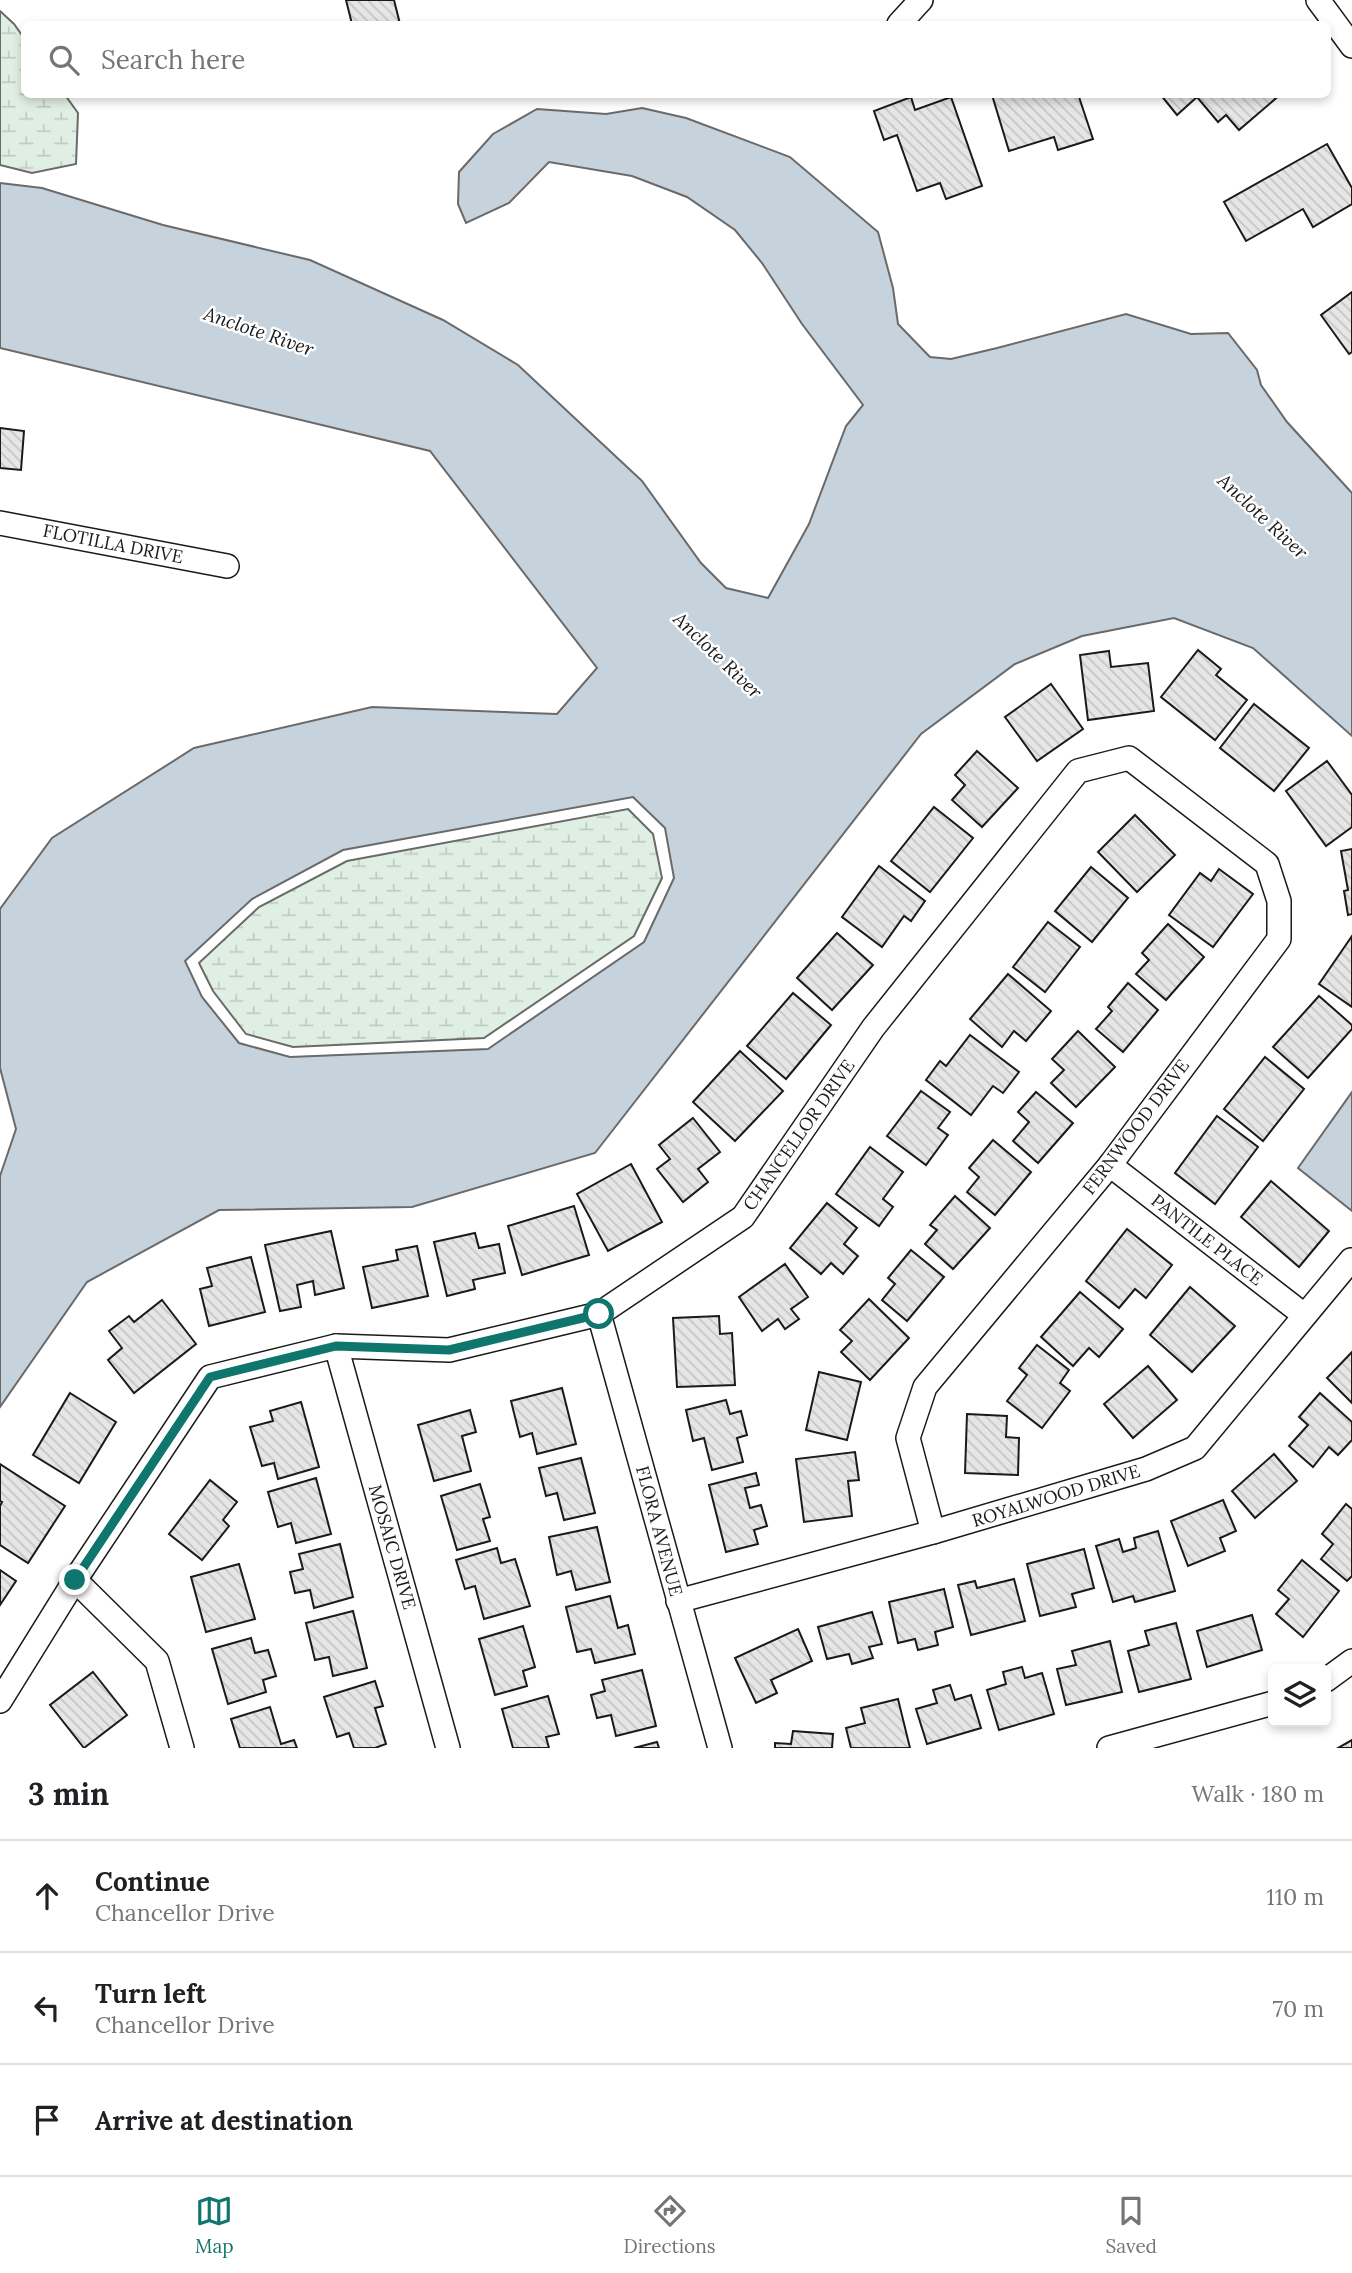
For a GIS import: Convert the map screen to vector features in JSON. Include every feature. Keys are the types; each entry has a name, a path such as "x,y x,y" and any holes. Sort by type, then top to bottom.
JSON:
{"street":[{"path":"902,21 921,0"},
{"path":"1318,0 1352,46"},
{"name":"FLOTILLA DRIVE","path":"0,523 227,566"},
{"name":"FERNWOOD DRIVE","path":"933,1532 908,1438 925,1387 1110,1165 1279,939 1279,901 1267,864 1129,758"},
{"name":"CHANCELLOR DRIVE","path":"0,1701 75,1580 210,1377 336,1346 449,1350 599,1314 743,1217 873,1028 1078,771 1129,758"},
{"name":"PANTILE PLACE","path":"1110,1165 1304,1315"},
{"name":"ROYALWOOD DRIVE","path":"678,1601 933,1532 1146,1469 1195,1448 1351,1259"},
{"name":"FLORA AVENUE","path":"599,1314 720,1748"},
{"name":"MOSAIC DRIVE","path":"336,1346 448,1748"},
{"path":"75,1580 157,1661 182,1748"},
{"path":"1331,1676 1352,1661"},
{"path":"1109,1748 1268,1704"}],"green space":[{"path":"0,11 21,34 21,98 67,98 78,113 76,164 32,173 0,165"},
{"path":"628,809 653,834 662,878 634,936 484,1038 293,1047 246,1034 213,991 199,963 259,907 347,861"}],"water":[{"name":"Anclote River","path":"642,108 686,118 790,157 878,232 893,288 898,324 930,357 951,359 1126,314 1191,334 1228,333 1257,370 1261,385 1287,422 1352,493 1352,736 1253,648 1174,618 1082,636 1015,664 921,734 595,1153 412,1207 219,1210 87,1282 0,1407 0,1176 16,1129 0,1068 0,909 52,838 194,748 372,707 557,714 597,668 430,451 0,348 0,183 42,188 163,225 310,260 443,320 518,365 642,481 701,563 726,588 768,598 809,524 846,426 863,405 802,324 762,263 735,230 687,197 632,176 549,162 509,203 466,223 458,204 459,172 493,134 537,109 606,114","holes":["633,797 665,828 674,878 644,942 488,1049 290,1057 239,1043 202,997 185,961 252,899 343,850"]},
{"path":"1352,1092 1352,1211 1298,1168"}],"building":[{"path":"346,0 394,0 399,21 351,21"},
{"path":"908,98 911,98 915,110 951,98 982,186 946,199 940,183 917,191 897,135 884,140 874,111"},
{"path":"993,98 1079,98 1093,139 1058,150 1054,137 1009,151"},
{"path":"1163,98 1196,98 1177,115"},
{"path":"1198,98 1276,98 1239,130 1226,115 1218,122"},
{"path":"1327,144 1352,188 1352,204 1313,227 1303,209 1246,241 1224,202"},
{"path":"1352,292 1352,352 1349,354 1321,315"},
{"path":"0,428 24,431 21,470 0,468"},
{"path":"1198,650 1221,669 1216,675 1247,700 1215,740 1161,697"},
{"path":"1109,651 1111,667 1148,663 1154,711 1088,720 1080,655"},
{"path":"1051,684 1083,729 1037,761 1005,717"},
{"path":"1254,704 1309,748 1274,791 1220,748"},
{"path":"977,751 1018,788 982,827 952,800 965,785 955,775"},
{"path":"1327,761 1352,795 1352,827 1326,846 1286,791"},
{"path":"934,807 973,838 930,892 891,861"},
{"path":"1135,815 1175,855 1137,892 1098,852"},
{"path":"1352,849 1352,914 1348,915 1344,891 1348,890 1341,851"},
{"path":"879,866 925,901 911,921 904,916 882,947 842,917"},
{"path":"1091,867 1128,898 1092,942 1055,911"},
{"path":"1219,869 1253,894 1213,947 1169,915 1200,873 1211,881"},
{"path":"1048,922 1080,947 1045,992 1013,967"},
{"path":"1168,924 1204,957 1166,1000 1136,974 1149,960 1142,953"},
{"path":"837,933 873,965 832,1010 797,978"},
{"path":"1352,936 1352,1007 1319,984"},
{"path":"1008,974 1051,1011 1026,1041 1014,1031 1002,1047 970,1019"},
{"path":"1128,983 1158,1010 1123,1052 1096,1029 1112,1011 1108,1007"},
{"path":"793,993 831,1025 786,1079 747,1046"},
{"path":"1319,996 1352,1025 1352,1029 1308,1078 1273,1047"},
{"path":"1078,1031 1115,1067 1076,1107 1051,1083 1064,1070 1052,1059"},
{"path":"970,1035 1019,1072 1003,1093 993,1086 971,1115 926,1080 940,1061 946,1066"},
{"path":"740,1051 783,1091 735,1141 693,1102"},
{"path":"1265,1057 1304,1089 1263,1141 1224,1109"},
{"path":"921,1091 950,1112 938,1128 948,1135 926,1165 887,1136"},
{"path":"1036,1092 1073,1123 1038,1163 1013,1141 1029,1122 1018,1112"},
{"path":"1217,1116 1258,1147 1215,1204 1175,1173"},
{"path":"693,1118 720,1152 698,1169 708,1182 683,1202 657,1169 670,1159 659,1145"},
{"path":"993,1140 1031,1172 995,1215 967,1192 979,1177 969,1168"},
{"path":"870,1147 903,1172 883,1199 893,1207 879,1226 836,1194"},
{"path":"631,1164 662,1222 608,1251 577,1194"},
{"path":"1271,1181 1329,1231 1299,1267 1241,1217"},
{"path":"955,1196 990,1228 953,1269 925,1244 937,1230 930,1225"},
{"path":"827,1203 857,1228 844,1244 858,1256 843,1274 831,1263 821,1274 790,1248"},
{"path":"574,1206 589,1255 522,1275 508,1226"},
{"path":"1127,1229 1172,1265 1146,1298 1135,1289 1119,1308 1086,1281"},
{"path":"331,1231 344,1288 315,1295 313,1281 297,1285 301,1307 280,1311 265,1245"},
{"path":"475,1233 479,1248 499,1244 505,1273 473,1280 475,1289 447,1296 434,1242"},
{"path":"417,1246 428,1296 372,1308 363,1267 398,1260 396,1250"},
{"path":"911,1250 944,1277 907,1321 882,1300 895,1284 888,1278"},
{"path":"251,1257 265,1312 209,1326 200,1289 212,1286 207,1268"},
{"path":"785,1264 808,1297 791,1309 799,1319 785,1329 778,1319 762,1331 739,1297"},
{"path":"1190,1287 1235,1326 1192,1372 1150,1335"},
{"path":"1080,1292 1123,1329 1099,1357 1089,1348 1073,1366 1041,1337"},
{"path":"869,1299 909,1338 870,1380 841,1352 852,1341 840,1330"},
{"path":"162,1300 196,1344 134,1393 108,1360 122,1348 109,1331 129,1316 134,1322"},
{"path":"719,1316 720,1334 732,1333 735,1385 677,1387 673,1318"},
{"path":"1037,1345 1069,1370 1060,1383 1070,1391 1042,1428 1007,1401 1027,1375 1019,1368"},
{"path":"1352,1352 1352,1403 1327,1378"},
{"path":"1148,1366 1177,1400 1133,1438 1104,1404"},
{"path":"819,1372 861,1382 847,1440 806,1430"},
{"path":"562,1388 576,1444 537,1454 532,1433 520,1437 511,1401"},
{"path":"70,1393 116,1422 79,1483 33,1455"},
{"path":"1320,1393 1352,1422 1352,1440 1338,1455 1329,1447 1313,1467 1289,1446 1308,1425 1299,1417"},
{"path":"726,1400 730,1414 741,1411 747,1435 737,1438 743,1462 712,1470 704,1438 693,1441 686,1410"},
{"path":"301,1402 319,1467 278,1479 274,1463 262,1466 250,1427 273,1421 270,1411"},
{"path":"470,1410 476,1432 462,1436 471,1471 434,1481 418,1425"},
{"path":"967,1414 1007,1416 1006,1437 1019,1438 1018,1475 965,1473"},
{"path":"855,1452 859,1480 848,1481 852,1516 804,1522 796,1459"},
{"path":"1274,1454 1297,1481 1255,1518 1232,1491"},
{"path":"581,1458 595,1513 564,1520 557,1493 546,1496 539,1468"},
{"path":"0,1464 65,1506 28,1563 0,1545"},
{"path":"756,1473 759,1485 745,1488 750,1508 761,1505 767,1526 754,1530 758,1544 726,1552 709,1485"},
{"path":"316,1478 331,1534 296,1543 291,1523 278,1527 268,1492"},
{"path":"210,1480 237,1502 223,1520 229,1526 202,1560 169,1534"},
{"path":"480,1484 490,1517 483,1519 490,1541 457,1550 441,1496"},
{"path":"1223,1500 1236,1531 1220,1538 1225,1551 1188,1566 1171,1521"},
{"path":"1346,1504 1352,1509 1352,1576 1347,1581 1321,1559 1333,1544 1322,1534"},
{"path":"597,1527 610,1582 576,1590 571,1571 557,1575 549,1537"},
{"path":"1158,1531 1175,1591 1135,1602 1133,1596 1113,1602 1096,1546 1119,1539 1123,1552 1136,1548 1134,1538"},
{"path":"340,1544 353,1597 314,1608 310,1590 295,1593 290,1572 303,1569 299,1554"},
{"path":"497,1548 501,1563 515,1559 530,1606 484,1619 475,1586 465,1589 456,1560"},
{"path":"1084,1549 1094,1588 1072,1594 1076,1607 1040,1616 1027,1564"},
{"path":"1302,1560 1339,1591 1303,1637 1276,1614 1289,1599 1278,1590"},
{"path":"239,1564 255,1619 206,1632 191,1577"},
{"path":"0,1570 16,1581 0,1605"},
{"path":"1014,1579 1025,1621 971,1635 958,1585 975,1581 977,1588"},
{"path":"944,1589 953,1627 935,1632 938,1645 918,1650 915,1639 898,1643 889,1602"},
{"path":"610,1596 618,1628 628,1625 635,1654 595,1663 591,1649 577,1652 566,1607"},
{"path":"353,1611 367,1668 333,1676 329,1657 315,1660 306,1623"},
{"path":"872,1612 882,1644 869,1647 873,1658 852,1664 849,1654 827,1659 818,1627"},
{"path":"1252,1615 1262,1650 1207,1667 1197,1631"},
{"path":"1176,1623 1191,1679 1139,1692 1128,1651 1149,1645 1145,1631"},
{"path":"523,1626 535,1667 523,1671 527,1686 495,1695 479,1639"},
{"path":"798,1629 812,1661 771,1680 777,1693 756,1703 735,1658"},
{"path":"251,1638 255,1653 268,1650 276,1676 263,1680 266,1692 228,1704 212,1649"},
{"path":"1110,1641 1122,1692 1066,1705 1057,1669 1076,1665 1072,1651"},
{"path":"1022,1667 1025,1678 1042,1673 1054,1714 999,1730 987,1690 1006,1684 1003,1672"},
{"path":"642,1670 656,1726 616,1736 611,1715 597,1718 591,1695 605,1691 602,1680"},
{"path":"93,1672 127,1715 84,1748 50,1705"},
{"path":"375,1681 383,1706 375,1708 386,1744 375,1748 354,1748 349,1733 337,1737 324,1697"},
{"path":"950,1685 955,1700 971,1695 981,1728 927,1744 916,1709 937,1703 933,1690"},
{"path":"548,1696 559,1734 546,1737 549,1748 513,1748 502,1709"},
{"path":"898,1699 910,1748 851,1748 846,1728 865,1723 861,1708"},
{"path":"270,1707 281,1744 294,1740 297,1748 240,1748 231,1719"},
{"path":"793,1731 833,1734 832,1748 775,1748 775,1743 791,1744"},
{"path":"1352,1740 1352,1748 1338,1748"},
{"path":"657,1742 659,1748 634,1748"}],"route":[{"path":"75,1580 210,1377 336,1346 449,1350 599,1314"}]}
